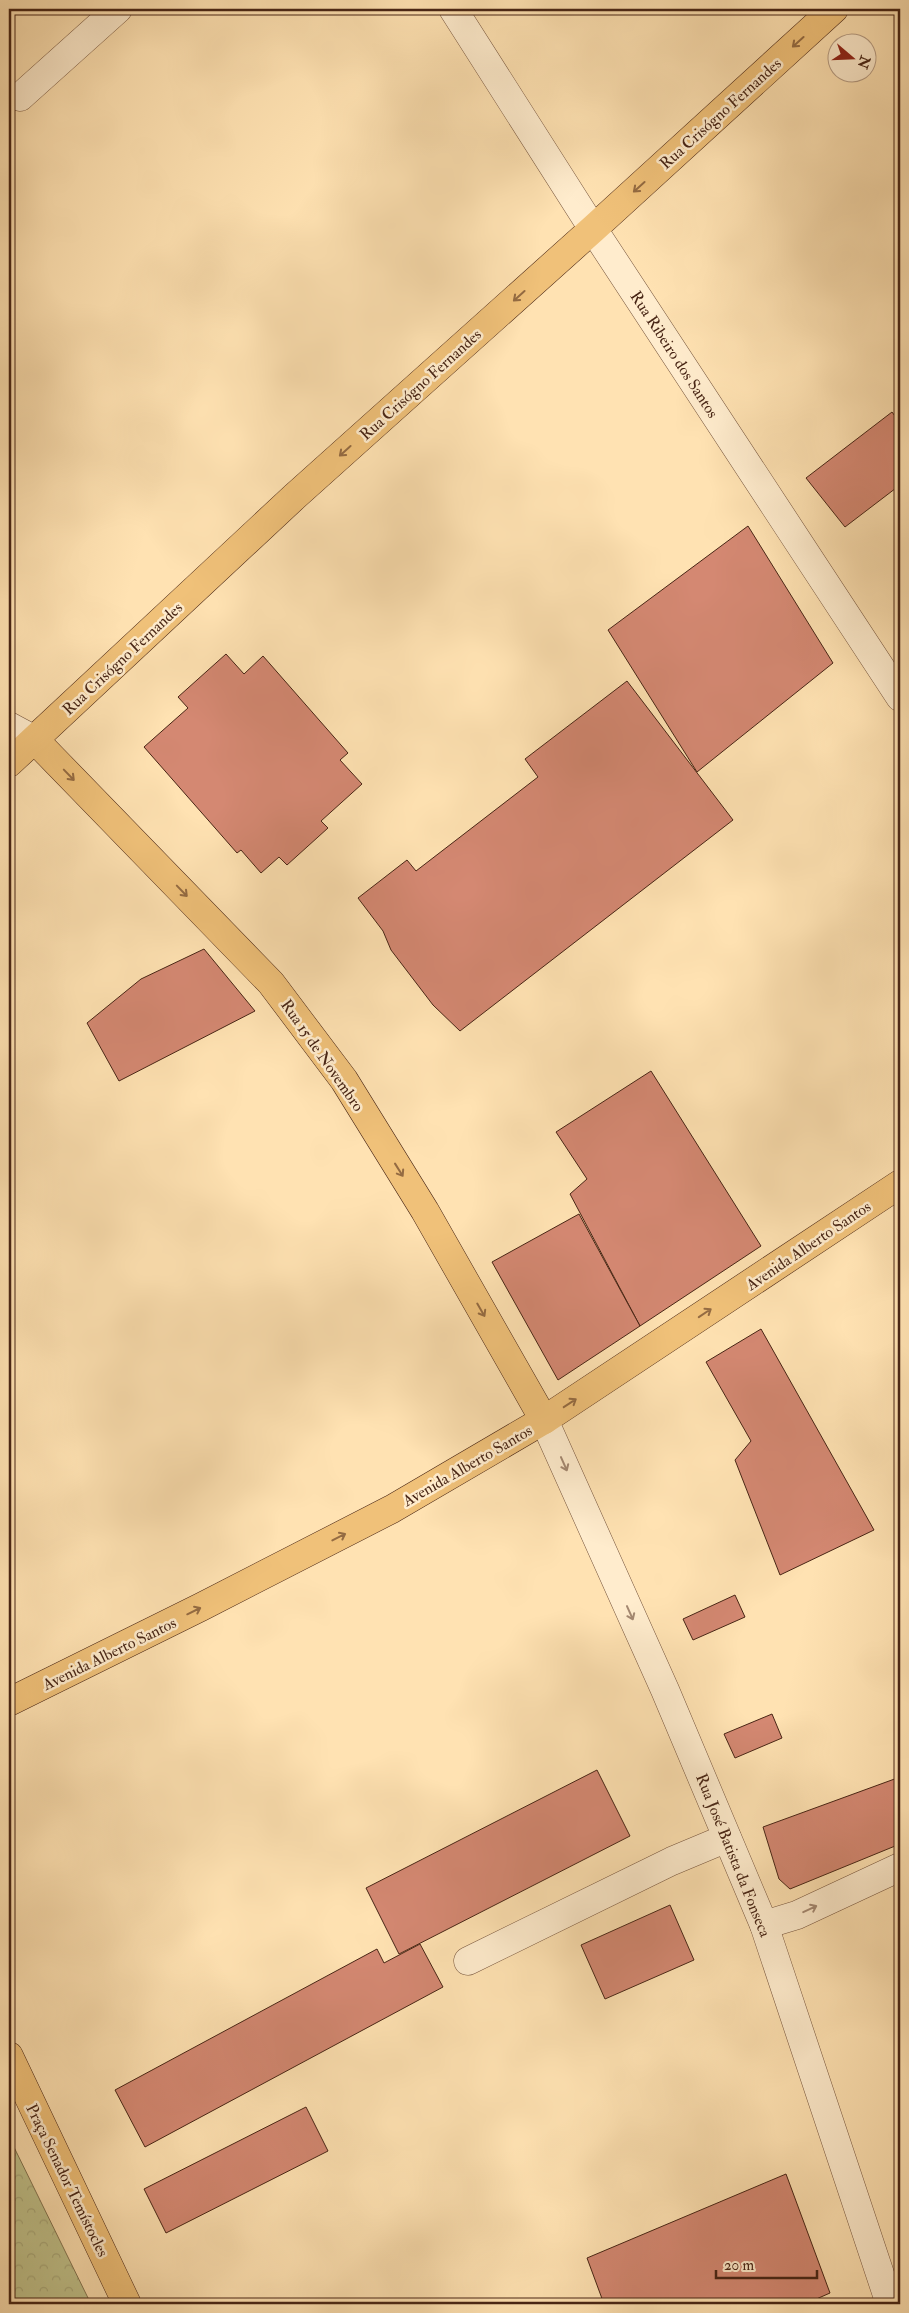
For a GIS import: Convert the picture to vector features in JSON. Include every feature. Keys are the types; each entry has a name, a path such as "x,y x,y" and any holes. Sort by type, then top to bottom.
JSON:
{"main road":[{"name":"Rua Crisógno Fernandes","path":"9,763 294,497 594,229 834,9"},
{"name":"Rua 15 de Novembro","path":"35,740 271,983 344,1080 424,1211 544,1420"},
{"name":"Avenida Alberto Santos","path":"9,1702 201,1608 392,1509 544,1420 900,1184"},
{"name":"Praça Senador Temístocles","path":"9,2056 128,2304"}],"street":[{"path":"20,96 118,9"},
{"name":"Rua Ribeiro dos Santos","path":"453,9 594,229 899,693"},
{"path":"9,726 35,740"},
{"name":"Rua José Batista da Fonseca","path":"544,1420 661,1681 764,1925 890,2304"},
{"path":"468,1961 672,1861 727,1838"},
{"path":"764,1925 798,1915 900,1867"}],"green space":[{"path":"9,2137 91,2304 9,2304"}],"building":[{"path":"892,412 900,423 900,485 845,527 806,478"},
{"path":"748,526 833,663 697,772 608,630"},
{"path":"226,654 244,674 263,656 348,753 340,760 362,784 321,821 328,828 287,865 279,857 261,873 241,850 237,853 144,747 188,708 178,697"},
{"path":"627,681 733,820 460,1031 433,1005 391,950 383,931 358,898 407,860 416,871 538,777 525,759"},
{"path":"204,949 255,1011 119,1081 87,1023 141,979"},
{"path":"651,1071 761,1246 640,1326 570,1194 587,1179 556,1132"},
{"path":"579,1214 640,1326 558,1380 492,1262"},
{"path":"761,1329 874,1530 780,1575 735,1460 751,1441 706,1362"},
{"path":"735,1595 745,1617 693,1640 683,1619"},
{"path":"772,1714 782,1738 735,1758 724,1734"},
{"path":"597,1770 630,1836 399,1954 366,1888"},
{"path":"900,1777 900,1844 790,1889 779,1879 763,1827"},
{"path":"670,1905 694,1960 605,1999 581,1945"},
{"path":"420,1944 443,1987 145,2147 115,2090 377,1949 384,1963"},
{"path":"306,2107 328,2151 166,2233 144,2189"},
{"path":"786,2174 830,2293 805,2304 604,2304 587,2258"}]}
